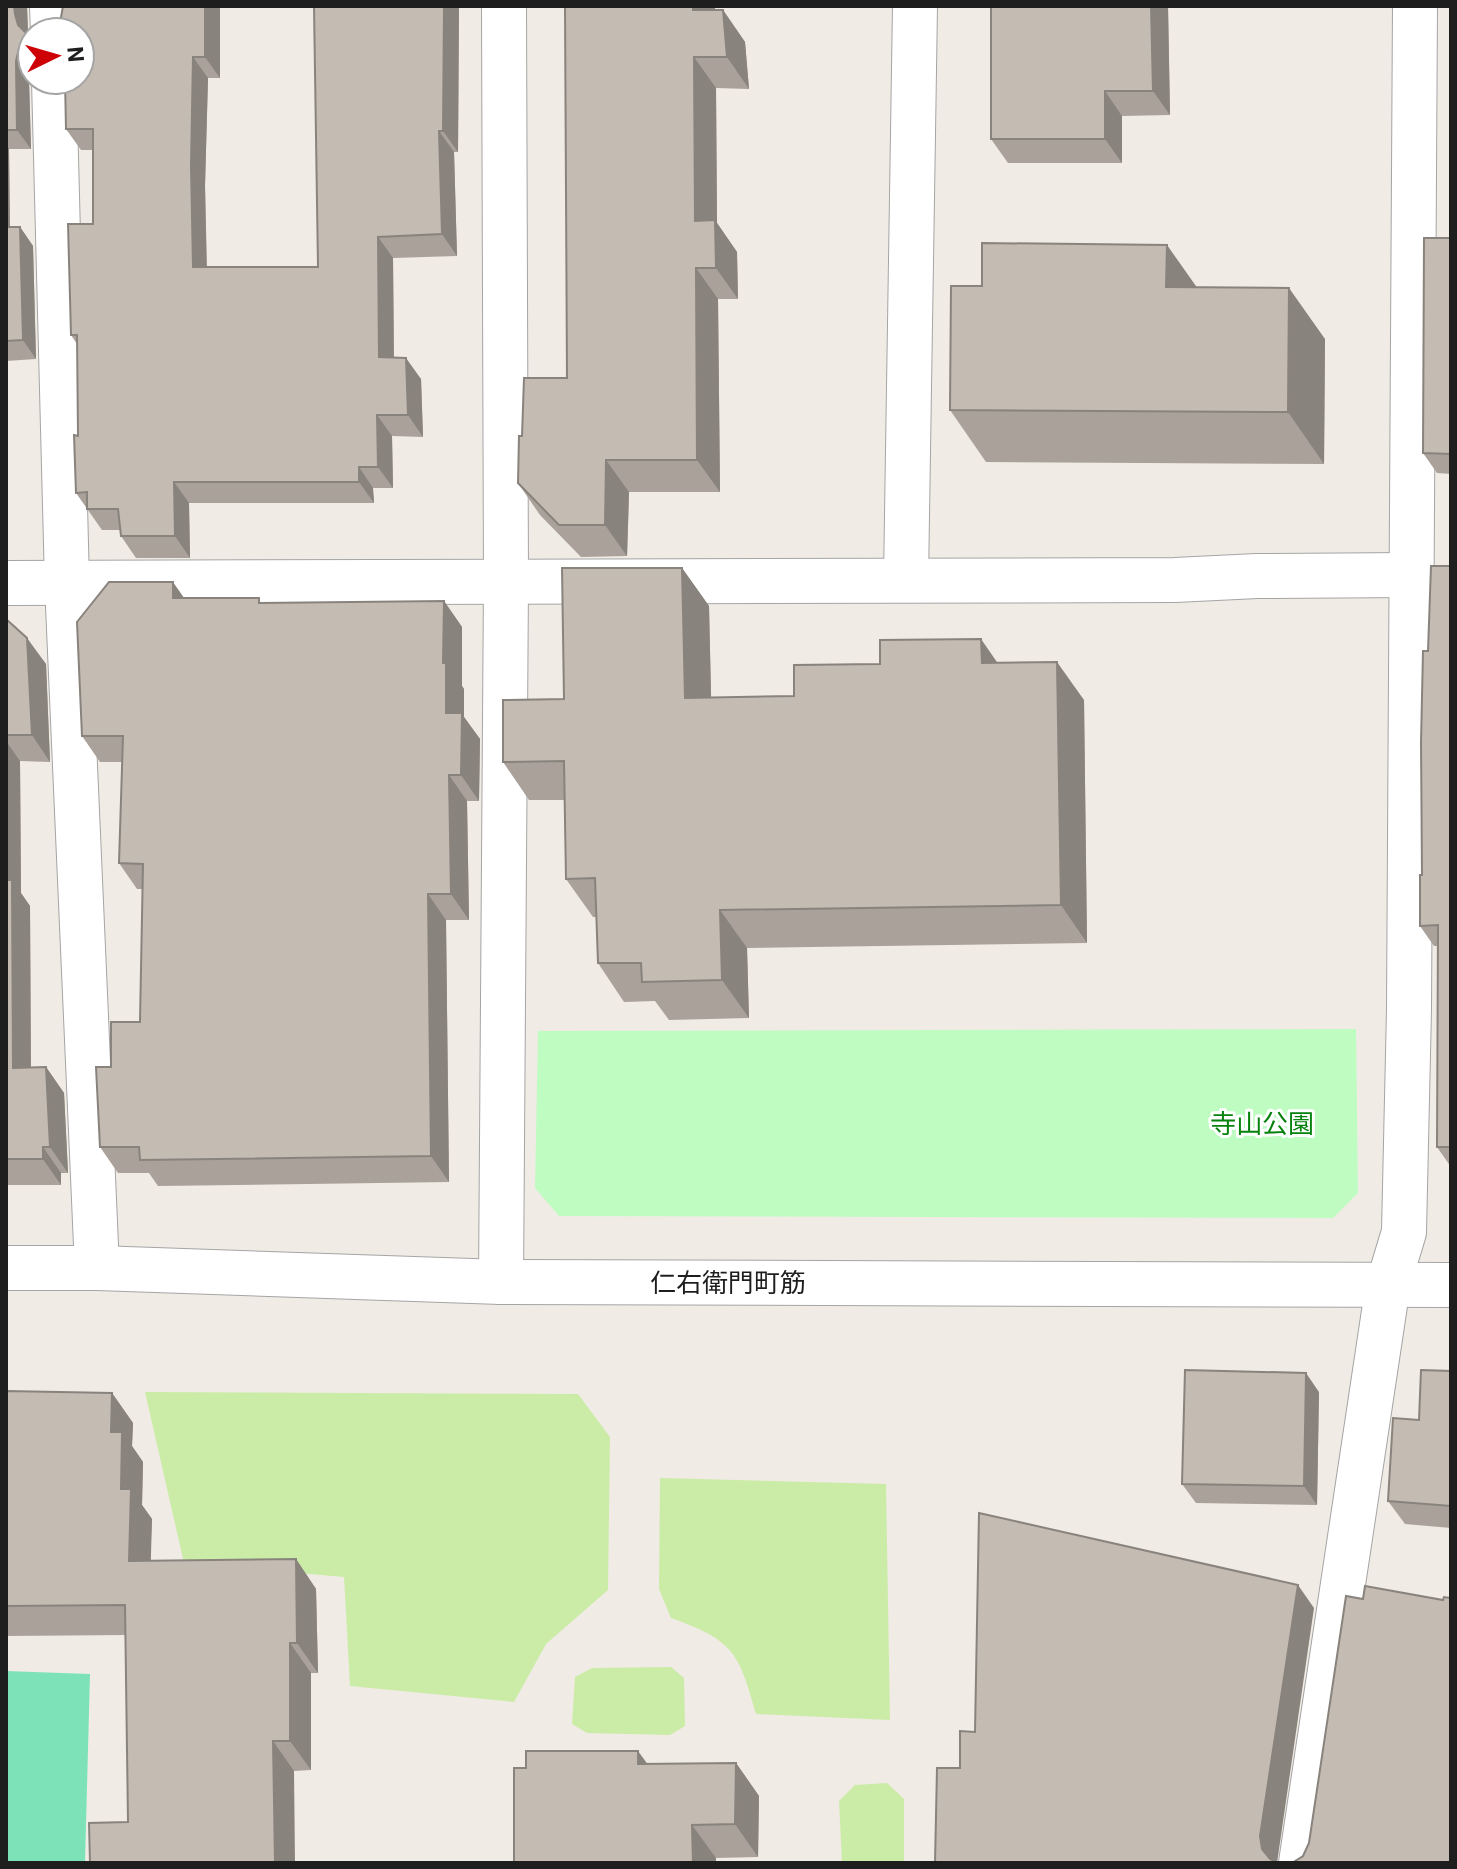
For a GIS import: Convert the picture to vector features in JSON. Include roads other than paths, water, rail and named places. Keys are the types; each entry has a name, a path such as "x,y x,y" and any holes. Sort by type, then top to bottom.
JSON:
{"street":[{"path":"501,1282 506,582 504,6"},
{"path":"906,579 915,6"},
{"path":"1301,1863 1388,1285 1404,1232 1412,575 1433,154 1415,6"},
{"path":"54,96 67,583 97,1268"},
{"path":"6,583 1175,580 1412,575"},
{"name":"仁右衛門町筋","path":"6,1268 97,1268 501,1282 1451,1285"}],"park label":[{"name":"寺山公園","path":"1262,1124"}]}
